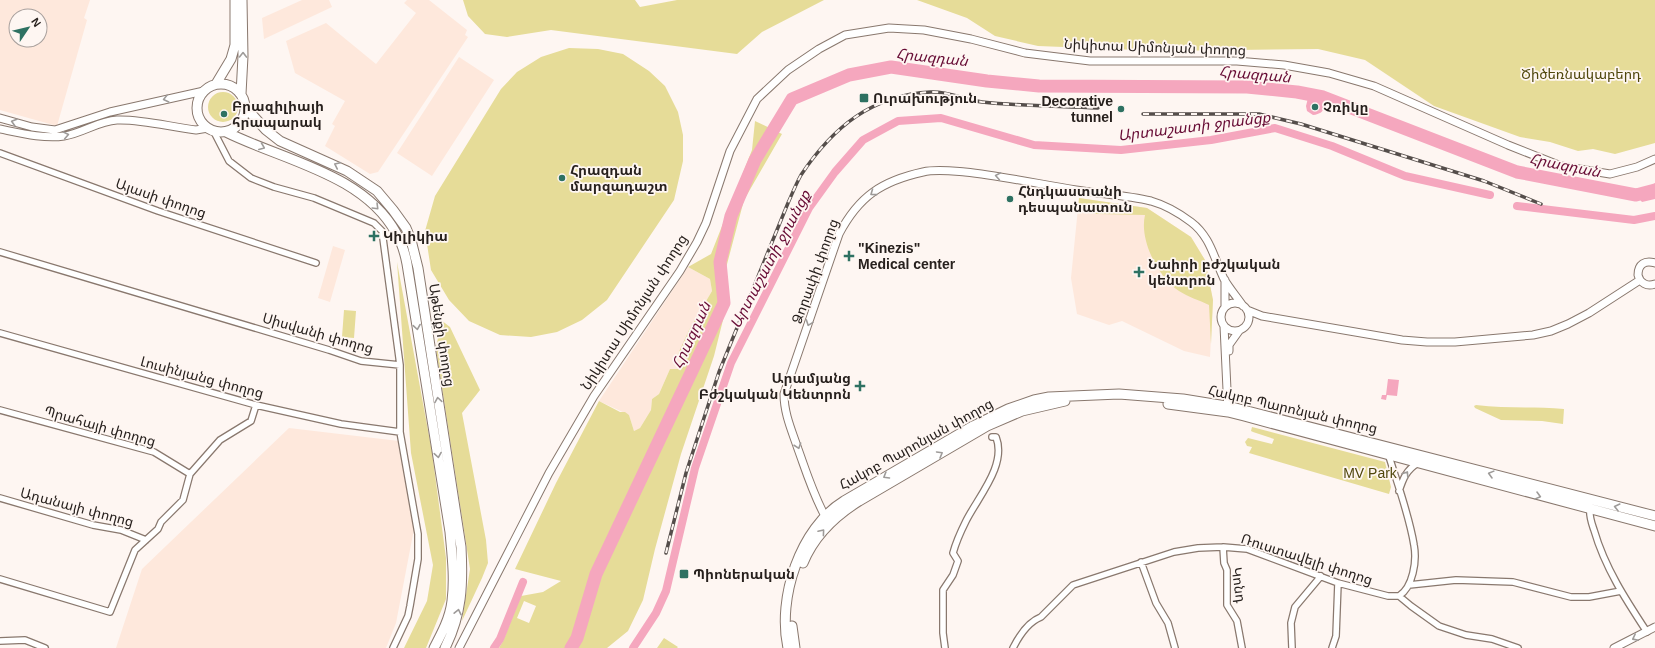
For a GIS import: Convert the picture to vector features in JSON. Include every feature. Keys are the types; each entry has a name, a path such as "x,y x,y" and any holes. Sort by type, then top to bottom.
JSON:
{"main road":[{"path":"216,84 230,85 241,94 246,108 242,121 232,130 226,132 210,129 202,123 197,110 198,103 204,91 216,84 231,59 235,45 235,0"},
{"path":"241,94 243,56 242,0"},
{"name":"Աթենքի փողոց","path":"246,108 266,130 280,141 347,171 377,191 399,217 411,240 418,268 460,548 462,579 461,600 454,629 445,648"},
{"name":"Աթենքի փողոց","path":"226,132 320,171 362,194 377,207 388,220 402,244 409,275 450,532 453,561 451,605 448,618 434,648"},
{"name":"Հակոբ Պարոնյան փողոց","path":"788,648 786,617 791,583 803,548 813,530 825,516 839,504 944,442 1008,409 1034,400 1056,397 1119,394 1183,400 1230,410 1655,516"},
{"name":"Հակոբ Պարոնյան փողոց","path":"795,648 792,613 795,587 806,556 820,534 835,518 849,507 987,426 1022,411 1067,401 1095,398 1157,402 1230,410 1368,448 1388,450 1420,462 1655,526"}],"street":[{"name":"Նիկիտա Սիմոնյան փողոց","path":"459,648 549,474 594,396 680,271 697,242 706,223 730,151 757,99 788,70 818,49 845,35 889,28 917,30 971,39 1025,53 1090,61 1238,61 1284,65 1329,74 1374,86 1508,145 1561,166 1610,174 1638,167 1655,159"},
{"path":"0,118 32,127 55,130 110,112 204,91"},
{"path":"0,129 53,137 64,136 80,132 106,122 121,120 196,130 210,129 229,160 251,178 274,187 314,198 374,223 380,227 384,235 400,365 400,432 418,534 418,559 408,616 393,648"},
{"name":"Այասի փողոց","path":"0,153 158,211 316,263"},
{"name":"Ձորափի փողոց","path":"825,516 816,500 784,408 784,394 839,234 846,220 861,201 880,187 925,172 950,171 987,174 1152,202 1178,213 1192,222 1206,239 1224,280"},
{"name":"Սիսվանի փողոց","path":"0,252 329,350 361,361 400,365"},
{"path":"1655,262 1645,262 1640,266 1638,275 1640,280 1646,285 1655,284"},
{"path":"1224,280 1225,307 1221,316 1224,326 1230,410"},
{"path":"1224,280 1245,308 1248,321 1245,327 1239,331 1229,344 1230,410"},
{"path":"1225,307 1234,304 1262,316 1402,340 1455,342 1545,332 1568,324 1589,313 1640,280"},
{"path":"1248,321 1262,316"},
{"path":"1224,326 1229,330 1239,331"},
{"name":"Լուսինյանց փողոց","path":"0,333 256,405 341,424 400,432"},
{"path":"0,579 110,612 135,550 158,529 161,522 182,500 190,474 220,440 251,421 256,405"},
{"name":"Պրահայի փողոց","path":"0,410 154,452 190,474"},
{"path":"945,648 943,633 943,590 953,575 958,560 953,553 960,534 978,499 991,481 999,449 996,437 992,437"},
{"path":"1388,450 1415,546 1414,567 1409,585 1406,591 1399,596 1439,626 1466,635 1492,639 1518,648"},
{"path":"1399,492 1404,475 1413,466 1420,462"},
{"name":"Ադանայի փողոց","path":"0,498 93,524 121,530 146,540"},
{"path":"1590,509 1591,520 1599,548 1620,591 1647,632"},
{"name":"Ռուստավելի փողոց","path":"1013,648 1025,629 1036,619 1041,617 1073,585 1174,552 1192,549 1223,547 1246,549 1338,583 1388,596 1399,596"},
{"name":"Կոնդ","path":"1223,547 1224,563 1227,570 1227,605 1237,621 1242,648"},
{"path":"1141,562 1156,603 1168,623 1174,648"},
{"path":"1292,648 1290,623 1295,607 1321,576"},
{"path":"1409,585 1456,580 1513,582 1571,597 1595,596 1620,591"},
{"path":"1332,648 1336,636 1338,583"},
{"path":"1614,648 1655,627"},
{"path":"0,641 25,640 45,648"}],"shaded area":[{"path":"0,0 90,0 84,18 87,20 57,126 0,110"},
{"path":"302,0 329,0 332,7 264,39 262,18"},
{"path":"407,0 429,0 467,30 465,35 468,37 378,172 370,174 325,146 335,126 332,124 345,101 295,73 286,41 326,23 376,64 416,13 404,3"},
{"path":"459,57 494,80 432,176 397,153"},
{"name":"Չռիկը","path":"1308,98 1321,100 1324,106 1322,112 1313,115 1307,111 1306,106"},
{"path":"1655,183 1655,199 1642,202 1636,195"},
{"name":"Նաիրի բժշկական կենտրոն","path":"1079,198 1147,208 1191,237 1205,260 1213,300 1210,357 1184,351 1122,321 1109,325 1077,314 1071,278"},
{"path":"333,246 345,250 330,302 318,298"},
{"path":"688,267 710,279 712,291 689,330 678,356 683,365 680,369 670,369 659,394 652,399 651,410 640,428 634,431 629,415 599,401"},
{"path":"1388,379 1399,380 1397,396 1387,395 1386,400 1381,399 1382,395 1386,395"},
{"path":"289,428 399,441 414,529 396,623 386,648 116,648 142,569"}],"green space":[{"path":"463,0 635,0 640,7 677,0 824,0 762,32 737,54 551,30 507,37 485,34 468,16"},
{"name":"Ծիծեռնակաբերդ","path":"917,0 1655,0 1655,143 1615,154 1593,149 1578,151 1550,142 1520,137 1434,106 1365,60 1318,49 1164,51 1038,46 995,36 967,18"},
{"name":"Հրազդան մարզադաշտ","path":"569,48 598,49 623,54 649,71 665,86 678,112 683,135 683,161 674,200 607,300 582,320 557,332 531,337 500,335 469,321 449,300 431,270 425,231 435,196 501,89 517,72 541,57"},
{"path":"223,92 234,96 238,107 234,118 223,122 212,118 208,107 212,96"},
{"path":"755,121 782,134 744,200 726,268 726,308 714,356 681,454 655,549 643,600 628,631 607,648 499,648 521,596 543,592 561,581 515,569 556,483 599,401 629,415 634,431 640,428 651,410 652,399 659,394 670,369 680,369 683,365 680,357 677,356 689,330 712,291 710,279 688,267 711,254 752,150","holes":["524,601 536,606 529,623 517,618"]},
{"path":"1079,198 1147,208 1191,237 1205,260 1213,300 1211,344 1209,305 1179,291 1164,277 1157,267 1148,246 1144,225 1145,215 1097,214 1078,211"},
{"path":"397,262 432,452 446,558 446,599 426,648 404,648 427,601 433,565 411,453"},
{"path":"344,310 356,311 354,338 342,337"},
{"path":"441,320 450,327 480,390 462,413 486,540 488,563 462,621 470,569 436,349"},
{"path":"1474,406 1564,409 1563,424 1542,421 1501,420 1475,408"},
{"name":"MV Park","path":"1252,427 1385,462 1391,487 1389,494 1249,453 1252,447 1247,446 1245,442 1248,438 1272,444 1274,439 1251,431"},
{"path":"664,638 678,647 657,648"}],"waterway":[{"name":"Հրազդան","path":"571,648 577,638 596,574 724,303 720,262 731,216 755,160 792,99 849,75 891,67 987,81 1039,86 1247,87 1297,92 1323,97 1517,172 1636,195 1655,190"},
{"name":"Արտաշատի ջրանցք","path":"633,648 656,613 666,591 695,468 731,363 809,208 835,172 863,140 898,121 941,118 1034,145 1121,150 1211,140 1275,128 1332,146 1405,176 1490,195"},
{"path":"1517,206 1634,220 1655,216"},
{"path":"494,648 500,639 523,582"}],"railway":[{"path":"666,553 686,473 719,372 796,185 813,158 827,142 841,128 872,107 890,99 910,94 937,92 982,102 1098,108"},
{"path":"1143,114 1259,114 1301,124 1484,181 1541,204"}],"place":[{"name":"Ուրախություն","path":"864,98"},
{"name":"Չռիկը","path":"1315,107"},
{"name":"Decorative tunnel","path":"1121,109"},
{"name":"Բրազիլիայի հրապարակ","path":"224,114"},
{"name":"Հրազդան մարզադաշտ","path":"562,178"},
{"name":"Հնդկաստանի դեսպանատուն","path":"1010,199"},
{"name":"Կիլիկիա","path":"374,236"},
{"name":"\"Kinezis\" Medical center","path":"849,256"},
{"name":"Նաիրի բժշկական կենտրոն","path":"1139,272"},
{"name":"Արամյանց Բժշկական Կենտրոն","path":"860,386"},
{"name":"Պիոներական","path":"684,574"}]}
